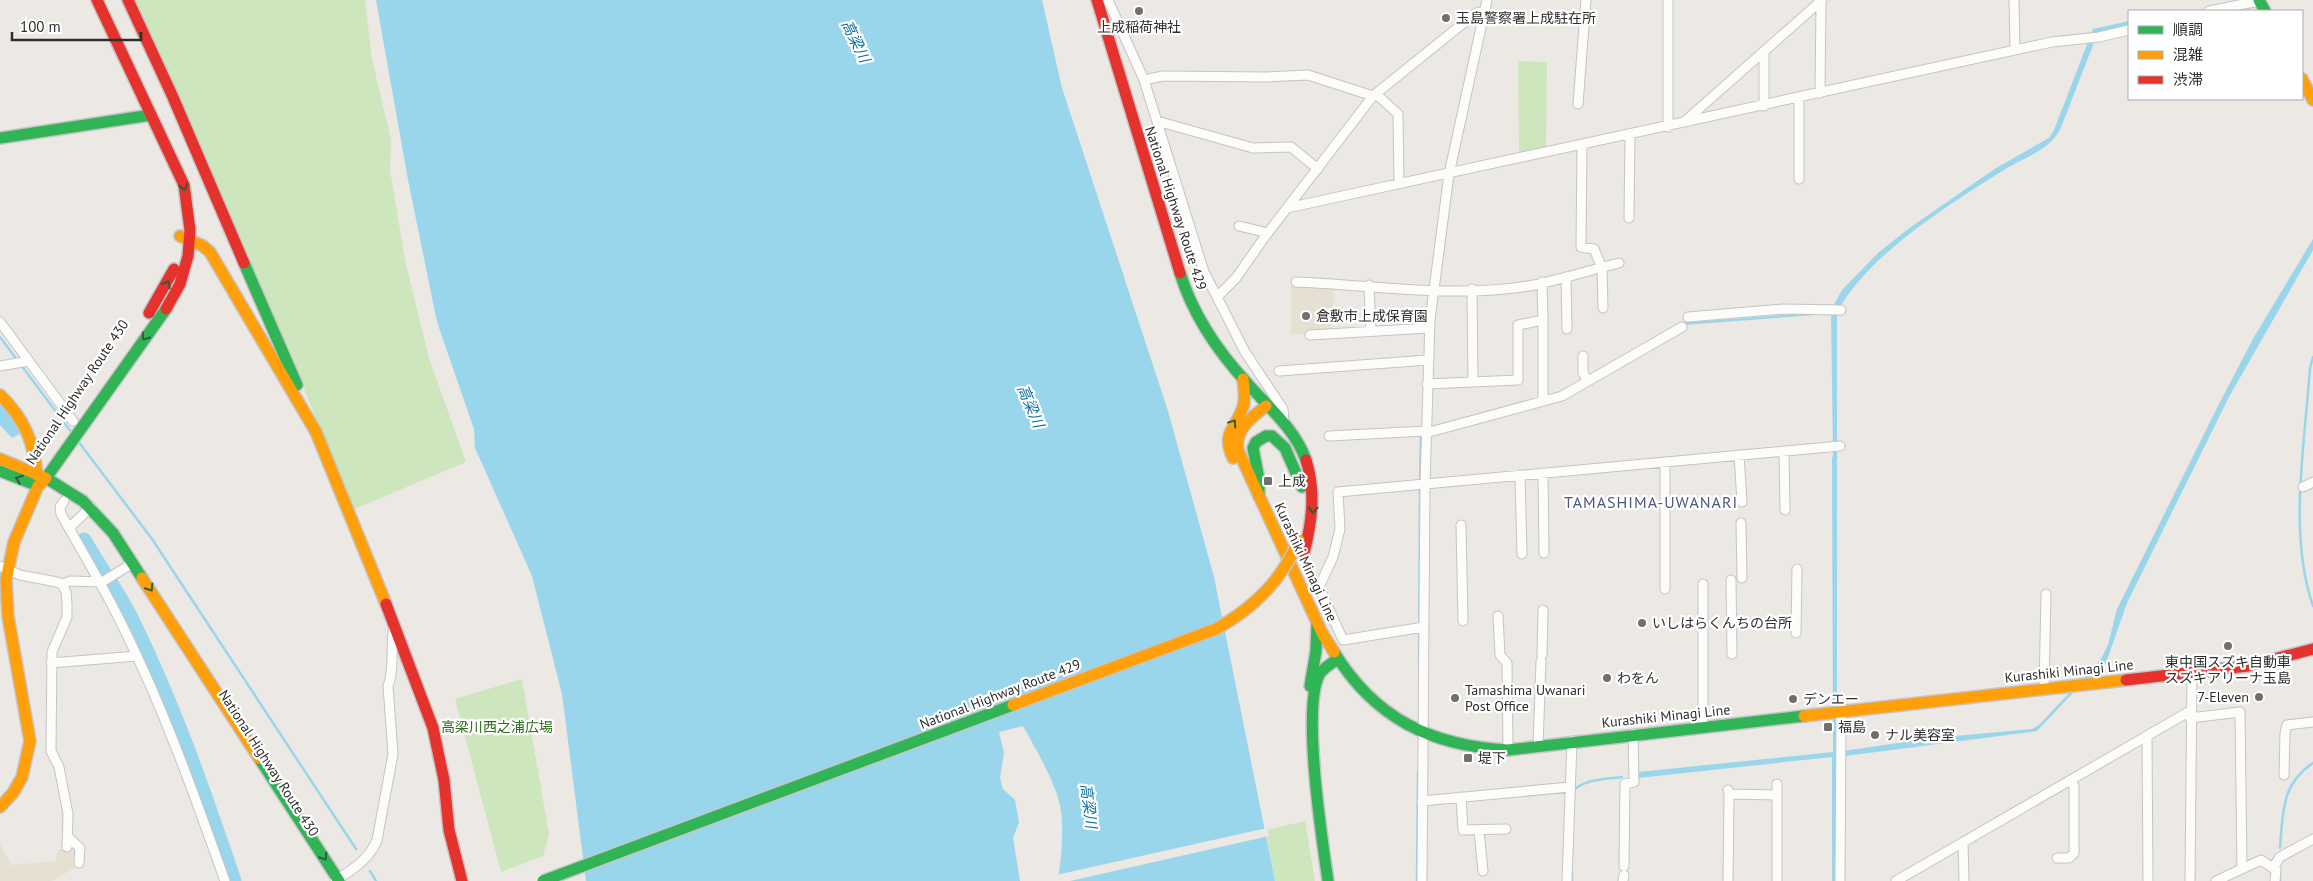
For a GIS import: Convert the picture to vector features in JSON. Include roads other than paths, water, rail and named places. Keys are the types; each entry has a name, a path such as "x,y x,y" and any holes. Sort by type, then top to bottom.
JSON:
{"main road":[{"name":"National Highway Route 430","path":"72,430 173,299 183,278 192,241 189,208 184,186 89,0"},
{"name":"National Highway Route 430","path":"40,480 167,285 175,268 180,236 176,193 147,115 97,0"},
{"path":"128,0 172,95 302,397 301,406"},
{"name":"National Highway Route 429","path":"563,881 1219,636 1251,618 1290,582 1304,553 1313,519 1312,486 1302,454 1284,423 1242,379 1197,315 1182,280 1097,0"},
{"path":"2303,82 2313,100"},
{"path":"0,138 147,115"},
{"path":"180,236 210,252 316,432 394,625 435,736 444,780 449,830 462,881"},
{"path":"1242,379 1245,394 1242,410 1228,430 1228,441 1229,451 1235,463 1251,480"},
{"path":"0,395 16,409 26,425 34,444 40,480 3,568 8,616 30,741 28,758 15,792 0,807"},
{"name":"National Highway Route 429","path":"543,881 1216,629 1262,600 1283,573 1298,540 1304,504 1302,487 1290,446 1266,406"},
{"name":"Kurashiki Minagi Line","path":"1266,406 1252,416 1242,429 1237,444 1241,460 1336,660 1365,694 1387,712 1423,733 1455,744 1476,748 1508,750 1538,747 1633,734 1840,713 2248,666 2313,649"},
{"path":"1259,496 1259,479 1252,456 1256,442 1266,436 1272,436 1285,448 1302,487"},
{"path":"0,460 40,480"},
{"path":"0,472 40,480"},
{"name":"National Highway Route 430","path":"40,480 64,501 87,511"},
{"name":"National Highway Route 430","path":"40,480 87,511 100,532 129,566 336,881"},
{"path":"1315,733 1310,705 1310,680 1316,651 1317,623"},
{"path":"1329,880 1318,796 1315,733 1316,684 1320,674 1336,660"}],"street":[{"path":"1108,0 1144,80 1204,272 1246,352 1283,410 1284,423"},
{"path":"1422,881 1423,733 1420,628 1430,328 1433,290 1449,174 1487,0"},
{"path":"1578,104 1586,0"},
{"path":"1668,0 1668,126"},
{"path":"1682,123 1764,53 1821,0"},
{"path":"1820,93 1821,0"},
{"path":"2014,0 2015,50"},
{"path":"2214,10 2246,3 2261,4"},
{"path":"1217,297 1236,278 1268,233 1375,95 1476,14 1484,11"},
{"path":"1287,208 2015,50 2087,37 2098,37 2128,30"},
{"path":"1764,53 1764,106"},
{"path":"1144,80 1163,76 1267,77 1308,75 1375,95 1398,114 1400,184"},
{"path":"1798,179 1799,98"},
{"path":"1157,121 1253,148 1291,147 1318,169"},
{"path":"1629,218 1630,135"},
{"path":"1582,145 1581,247 1594,250 1602,268 1603,308"},
{"path":"1239,226 1268,233"},
{"path":"1296,282 1433,290 1472,289 1542,282 1619,263"},
{"path":"1566,276 1566,329"},
{"path":"1542,282 1543,399"},
{"path":"1369,285 1371,331"},
{"path":"1472,289 1473,382"},
{"path":"1688,317 1783,310 1830,308 1841,310"},
{"path":"1427,384 1518,380 1518,325 1543,320"},
{"path":"0,322 22,362 72,430"},
{"path":"1329,436 1426,432 1543,399 1562,396 1586,378 1682,327"},
{"path":"1310,335 1430,328"},
{"path":"1583,356 1586,378"},
{"path":"1280,371 1428,360"},
{"path":"0,366 22,362"},
{"path":"1420,628 1343,640 1320,587 1333,557 1340,529 1338,492 1840,446"},
{"path":"1784,451 1785,510"},
{"path":"1739,455 1742,502"},
{"path":"1664,589 1665,462"},
{"path":"1543,473 1544,553"},
{"path":"1520,475 1522,554"},
{"path":"2303,487 2313,482"},
{"path":"64,501 60,507 61,514 100,582 137,656 185,771 225,881"},
{"path":"68,528 87,511"},
{"path":"1741,523 1742,578"},
{"path":"1461,526 1463,621"},
{"path":"3,568 20,575 62,584 71,581 100,582 129,566"},
{"path":"1796,633 1797,569"},
{"path":"1731,580 1732,654"},
{"path":"62,584 66,592 67,617 56,638 51,663 51,751 59,767 68,814 67,848"},
{"path":"1703,584 1703,727"},
{"path":"2044,689 2046,594"},
{"path":"1538,747 1543,610"},
{"path":"1498,616 1500,655 1507,663 1508,750"},
{"path":"336,881 346,875 373,851 377,840 393,754 388,686 391,677 390,644 394,625"},
{"path":"51,663 137,656"},
{"path":"2190,881 2190,714 2192,673"},
{"path":"1896,881 2147,736 2190,714 2240,712 2242,869"},
{"path":"1840,713 1840,881"},
{"path":"2284,775 2285,733 2287,725 2313,722"},
{"path":"1624,874 1625,784 1634,782 1633,734"},
{"path":"2147,736 2148,881"},
{"path":"1567,881 1572,741"},
{"path":"2057,858 2069,858 2074,853 2074,786 2071,780"},
{"path":"1776,881 1777,784"},
{"path":"1422,801 1570,787"},
{"path":"1728,881 1728,792 1777,795"},
{"path":"1461,797 1463,830 1506,829"},
{"path":"1479,830 1483,871"},
{"path":"68,837 80,848 79,863"},
{"path":"2230,881 2270,866 2280,857 2313,840"},
{"path":"1963,842 1964,881"},
{"path":"2216,881 2261,860 2276,870 2275,881"}],"water":[{"name":"高梁川","path":"376,0 1042,0 1062,88 1168,411 1214,577 1275,881 1058,881 1062,837 1059,801 1045,767 1023,726 999,732 1004,753 1000,778 1003,789 1015,800 1019,822 1013,838 1020,881 586,881 562,694 532,576 475,448 474,429 437,322 408,180"},
{"path":"2128,21 2128,27 2097,35 2060,130 2055,138 2041,150 1978,186 1909,234 1867,272 1850,292 1837,313 1837,699 1843,751 1933,738 2032,729 2039,725 2101,659 2108,645 2117,609 2220,402 2254,337 2313,239 2313,250 2229,397 2127,603 2106,663 2071,695 2037,731 1838,757 1837,881 1832,881 1832,757 1638,778 1638,772 1833,752 1831,310 1842,290 1878,253 1908,229 1996,168 2049,138 2054,130 2093,29"},
{"path":"0,403 15,420 21,433 12,438 0,425"}],"waterway":[{"path":"1680,324 1812,314"},
{"path":"0,337 18,361"},
{"path":"2313,357 2310,368 2300,488 2301,549 2305,578 2313,606"},
{"path":"21,365 72,433"},
{"path":"1420,482 1421,435"},
{"path":"78,441 152,539 356,849"},
{"path":"1419,663 1420,489"},
{"path":"84,540 126,608 161,682 199,781 234,881"},
{"path":"2280,848 2283,811 2289,790 2295,780 2313,763"},
{"path":"1417,881 1418,771"},
{"path":"1573,792 1582,784 1588,782 1622,777"},
{"path":"370,871 376,881"},
{"path":"1572,873 1572,881"},
{"path":"2280,874 2280,881"}],"place":[{"name":"上成稲荷神社","path":"1139,11"},
{"name":"玉島警察署上成駐在所","path":"1446,18"},
{"name":"倉敷市上成保育園","path":"1306,316"},
{"name":"上成","path":"1268,481"},
{"name":"いしはらくんちの台所","path":"1642,623"},
{"name":"東中国スズキ自動車 スズキアリーナ玉島","path":"2228,646"},
{"name":"わをん","path":"1607,678"},
{"name":"7-Eleven","path":"2259,697"},
{"name":"Tamashima Uwanari Post Office","path":"1455,698"},
{"name":"デンエー","path":"1793,699"},
{"name":"福島","path":"1828,727"},
{"name":"ナル美容室","path":"1875,735"},
{"name":"堤下","path":"1468,758"}],"district":[{"name":"TAMASHIMA-UWANARI","path":"1651,502"}],"park label":[{"name":"高梁川西之浦広場","path":"497,727"}]}
